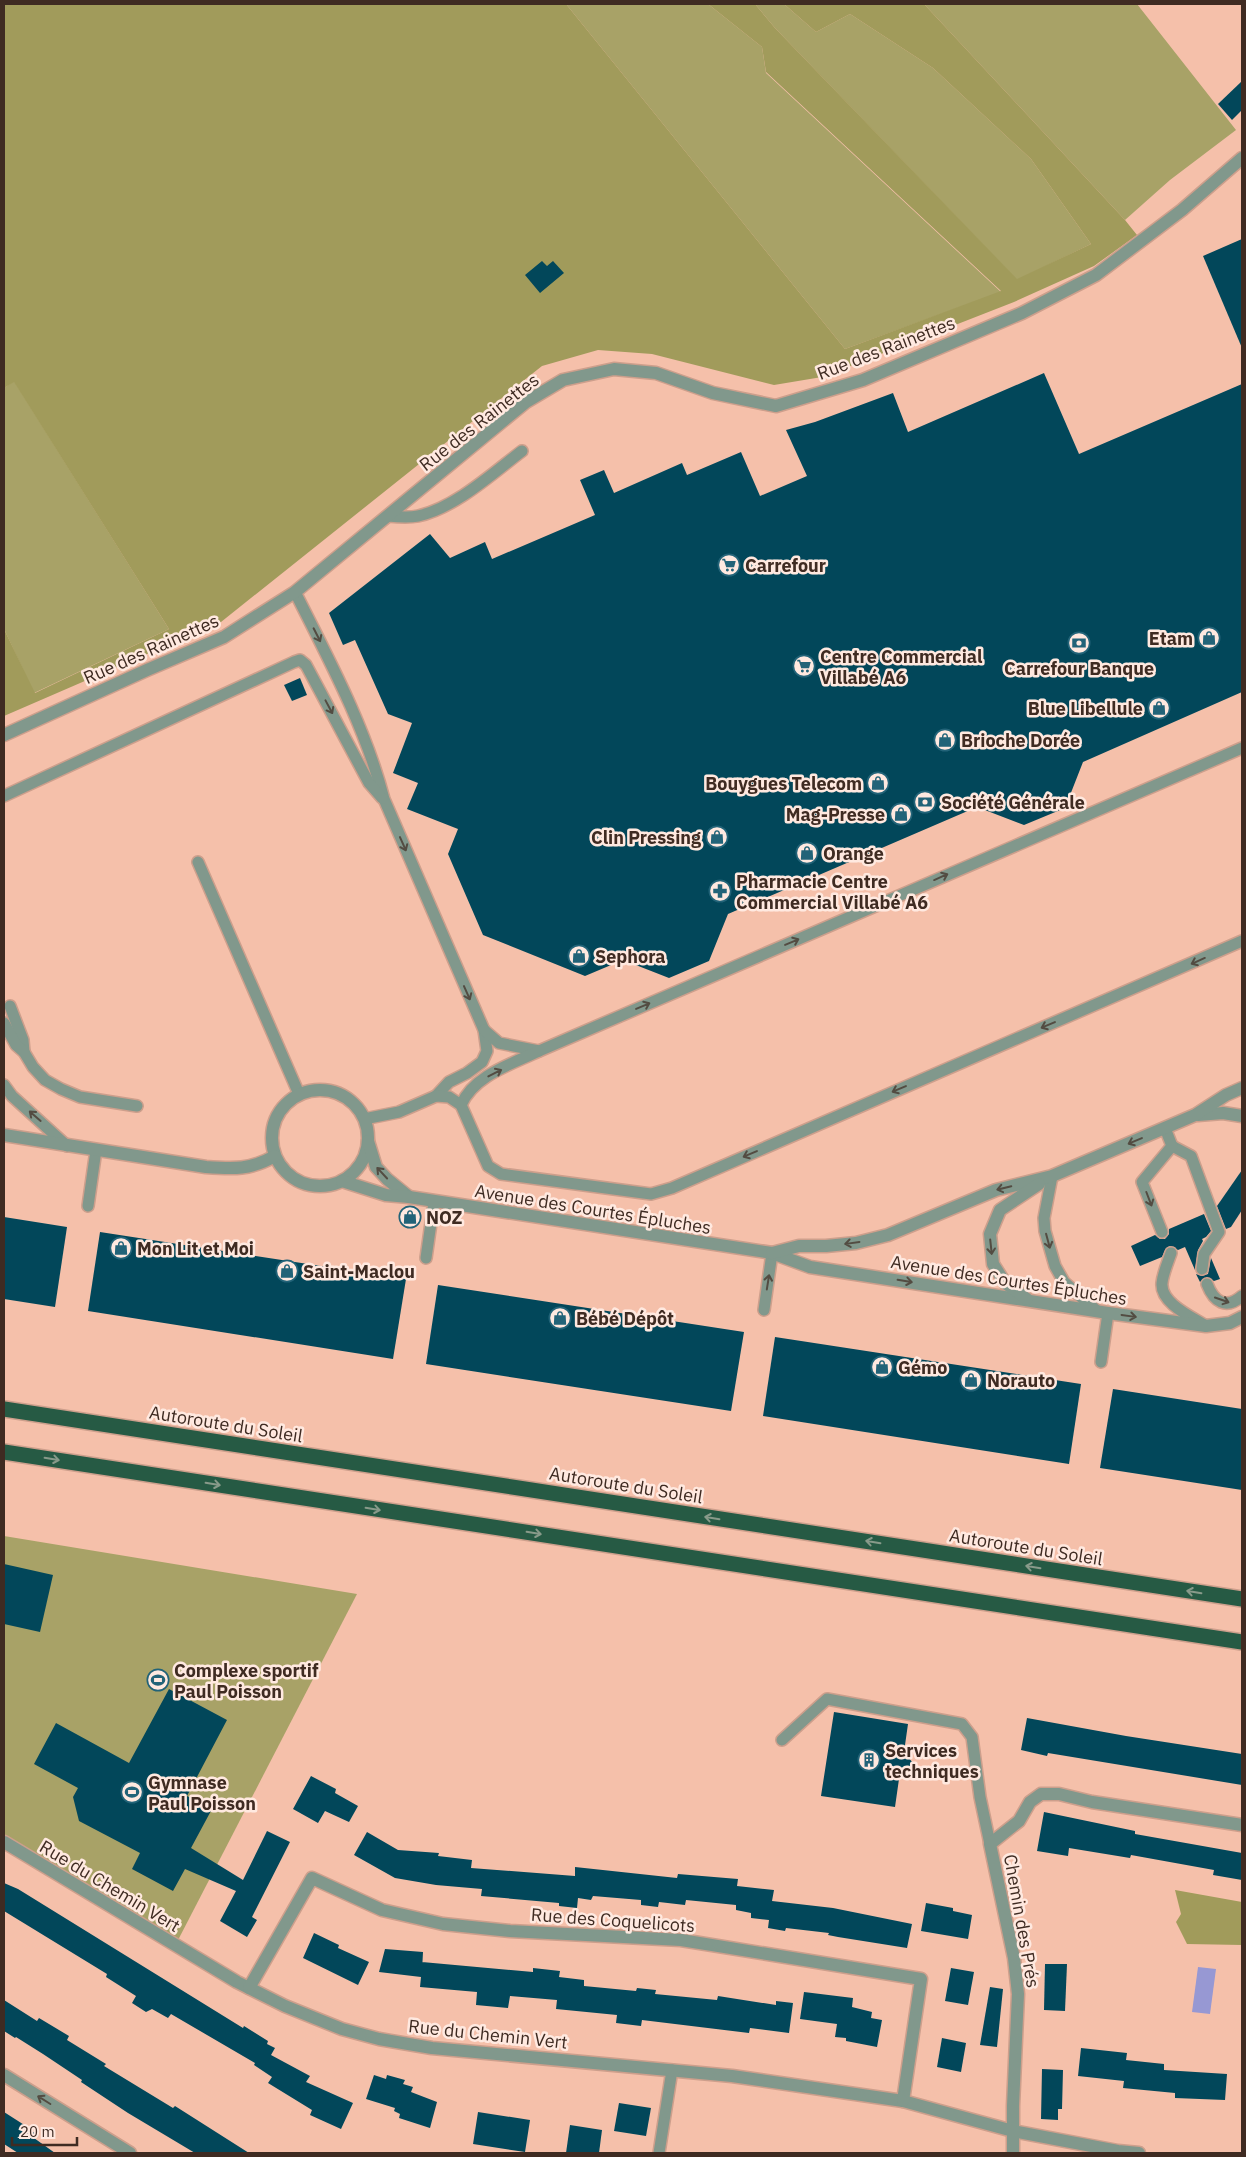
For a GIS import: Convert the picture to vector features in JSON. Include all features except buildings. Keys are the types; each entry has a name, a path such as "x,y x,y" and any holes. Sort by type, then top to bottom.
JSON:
{"highway":[{"name":"Autoroute du Soleil","path":"4,1409 1242,1599"},
{"path":"4,1452 1242,1642"}],"street":[{"name":"Rue des Rainettes","path":"4,735 224,637 295,592 526,402 563,380 614,369 656,373 713,393 776,406 863,380 1022,313 1096,275 1182,210 1242,158"},
{"name":"Avenue des Courtes Épluches","path":"772,1253 799,1246 856,1243 888,1235 928,1220 996,1190 1052,1176 1196,1115 1226,1095 1242,1088"},
{"path":"317,1090 336,1093 353,1103 364,1118 368,1141 364,1157 355,1171 342,1181 327,1185 311,1185 296,1180 284,1170 275,1156 271,1139 275,1121 284,1105 299,1094 317,1090"},
{"name":"Avenue des Courtes Épluches","path":"1196,1115 1223,1113 1242,1116"},
{"path":"4,1135 206,1167 238,1170 262,1164 275,1156"},
{"name":"Avenue des Courtes Épluches","path":"368,1141 376,1167 409,1197"},
{"path":"1029,1300 1005,1283 993,1264 990,1234 1000,1210 1023,1193 1052,1176"},
{"name":"Avenue des Courtes Épluches","path":"342,1181 386,1196 409,1197 772,1253 810,1267 1102,1312 1206,1326 1218,1326 1241,1319"},
{"name":"Chemin des Prés","path":"1014,2153 1013,2131 1018,1994 1014,1958 990,1844 1019,1822 1030,1802 1041,1794 1059,1794 1092,1802 1242,1825"},
{"name":"Rue du Chemin Vert","path":"4,1842 249,1988 285,2006 342,2029 379,2039 432,2048 732,2076 903,2101 1013,2131 1139,2153"},
{"name":"Rue des Coquelicots","path":"249,1988 312,1878 382,1910 443,1924 510,1931 681,1940 921,1979 903,2101"},
{"path":"4,2075 130,2153"}],"lane":[{"path":"388,516 419,516 444,506 522,451"},
{"path":"295,592 330,662 374,764 384,799 484,1030 487,1051 482,1062 467,1073 449,1082 436,1096 399,1112 364,1118"},
{"path":"4,796 300,660 306,664 369,783 384,799"},
{"path":"461,1105 465,1095 478,1082 539,1051 1242,748"},
{"path":"198,862 299,1094"},
{"path":"436,1096 449,1097 461,1105 488,1166 500,1174 651,1194 672,1188 1242,941"},
{"path":"10,1006 23,1040 24,1052"},
{"path":"4,1023 16,1045 24,1052 33,1068 45,1080 80,1097 137,1106"},
{"path":"484,1030 499,1043 539,1051"},
{"path":"4,1085 12,1096 67,1146"},
{"path":"1165,1128 1172,1146 1191,1156 1219,1232 1204,1254 1202,1269"},
{"path":"1162,1232 1142,1182 1172,1146"},
{"path":"88,1206 96,1150"},
{"path":"1052,1176 1044,1218 1050,1252 1064,1282 1102,1312 1101,1362"},
{"path":"426,1258 434,1202"},
{"path":"764,1310 772,1253"},
{"path":"1171,1253 1162,1282 1164,1292 1169,1301 1206,1326"},
{"path":"1207,1284 1214,1298 1224,1303 1232,1303 1242,1296"},
{"path":"782,1740 827,1699 962,1724 972,1737 980,1797 990,1844"},
{"path":"659,2153 672,2070"}],"shaded area":[{"path":"4,4 566,4 845,349 1001,291 766,72 762,47 708,4 755,4 775,28 1017,279 1091,244 1031,159 933,68 850,14 816,32 784,4 924,4 1137,235 1094,266 1014,302 822,377 774,385 652,354 598,350 542,366 221,622 4,716 4,629 35,693 169,629 14,382 4,388"},
{"path":"566,4 708,4 762,47 766,73 1001,292 845,349"},
{"path":"755,4 784,4 816,32 850,14 933,68 1031,159 1091,244 1017,280 775,28"},
{"path":"924,4 1137,4 1236,130 1170,180 1125,220"},
{"path":"14,381 169,629 34,693 4,629 4,388"},
{"name":"Complexe sportif Paul Poisson","path":"4,1536 357,1594 176,1944 4,1839"},
{"path":"1175,1890 1242,1902 1242,1945 1187,1944 1176,1922 1181,1914"}],"water":[{"path":"1198,1967 1216,1969 1210,2014 1192,2012"}],"place":[{"name":"Carrefour","path":"729,565"},
{"name":"Etam","path":"1209,638"},
{"name":"Carrefour Banque","path":"1079,643"},
{"name":"Centre Commercial Villabé A6","path":"804,666"},
{"name":"Blue Libellule","path":"1159,708"},
{"name":"Brioche Dorée","path":"945,740"},
{"name":"Bouygues Telecom","path":"878,783"},
{"name":"Société Générale","path":"925,802"},
{"name":"Mag-Presse","path":"901,814"},
{"name":"Clin Pressing","path":"717,837"},
{"name":"Orange","path":"807,853"},
{"name":"Pharmacie Centre Commercial Villabé A6","path":"720,891"},
{"name":"Sephora","path":"579,956"},
{"name":"NOZ","path":"410,1217"},
{"name":"Mon Lit et Moi","path":"121,1248"},
{"name":"Saint-Maclou","path":"287,1271"},
{"name":"Bébé Dépôt","path":"560,1318"},
{"name":"Gémo","path":"882,1367"},
{"name":"Norauto","path":"971,1380"},
{"name":"Complexe sportif Paul Poisson","path":"158,1680"},
{"name":"Services techniques","path":"869,1760"},
{"name":"Gymnase Paul Poisson","path":"132,1792"}]}
